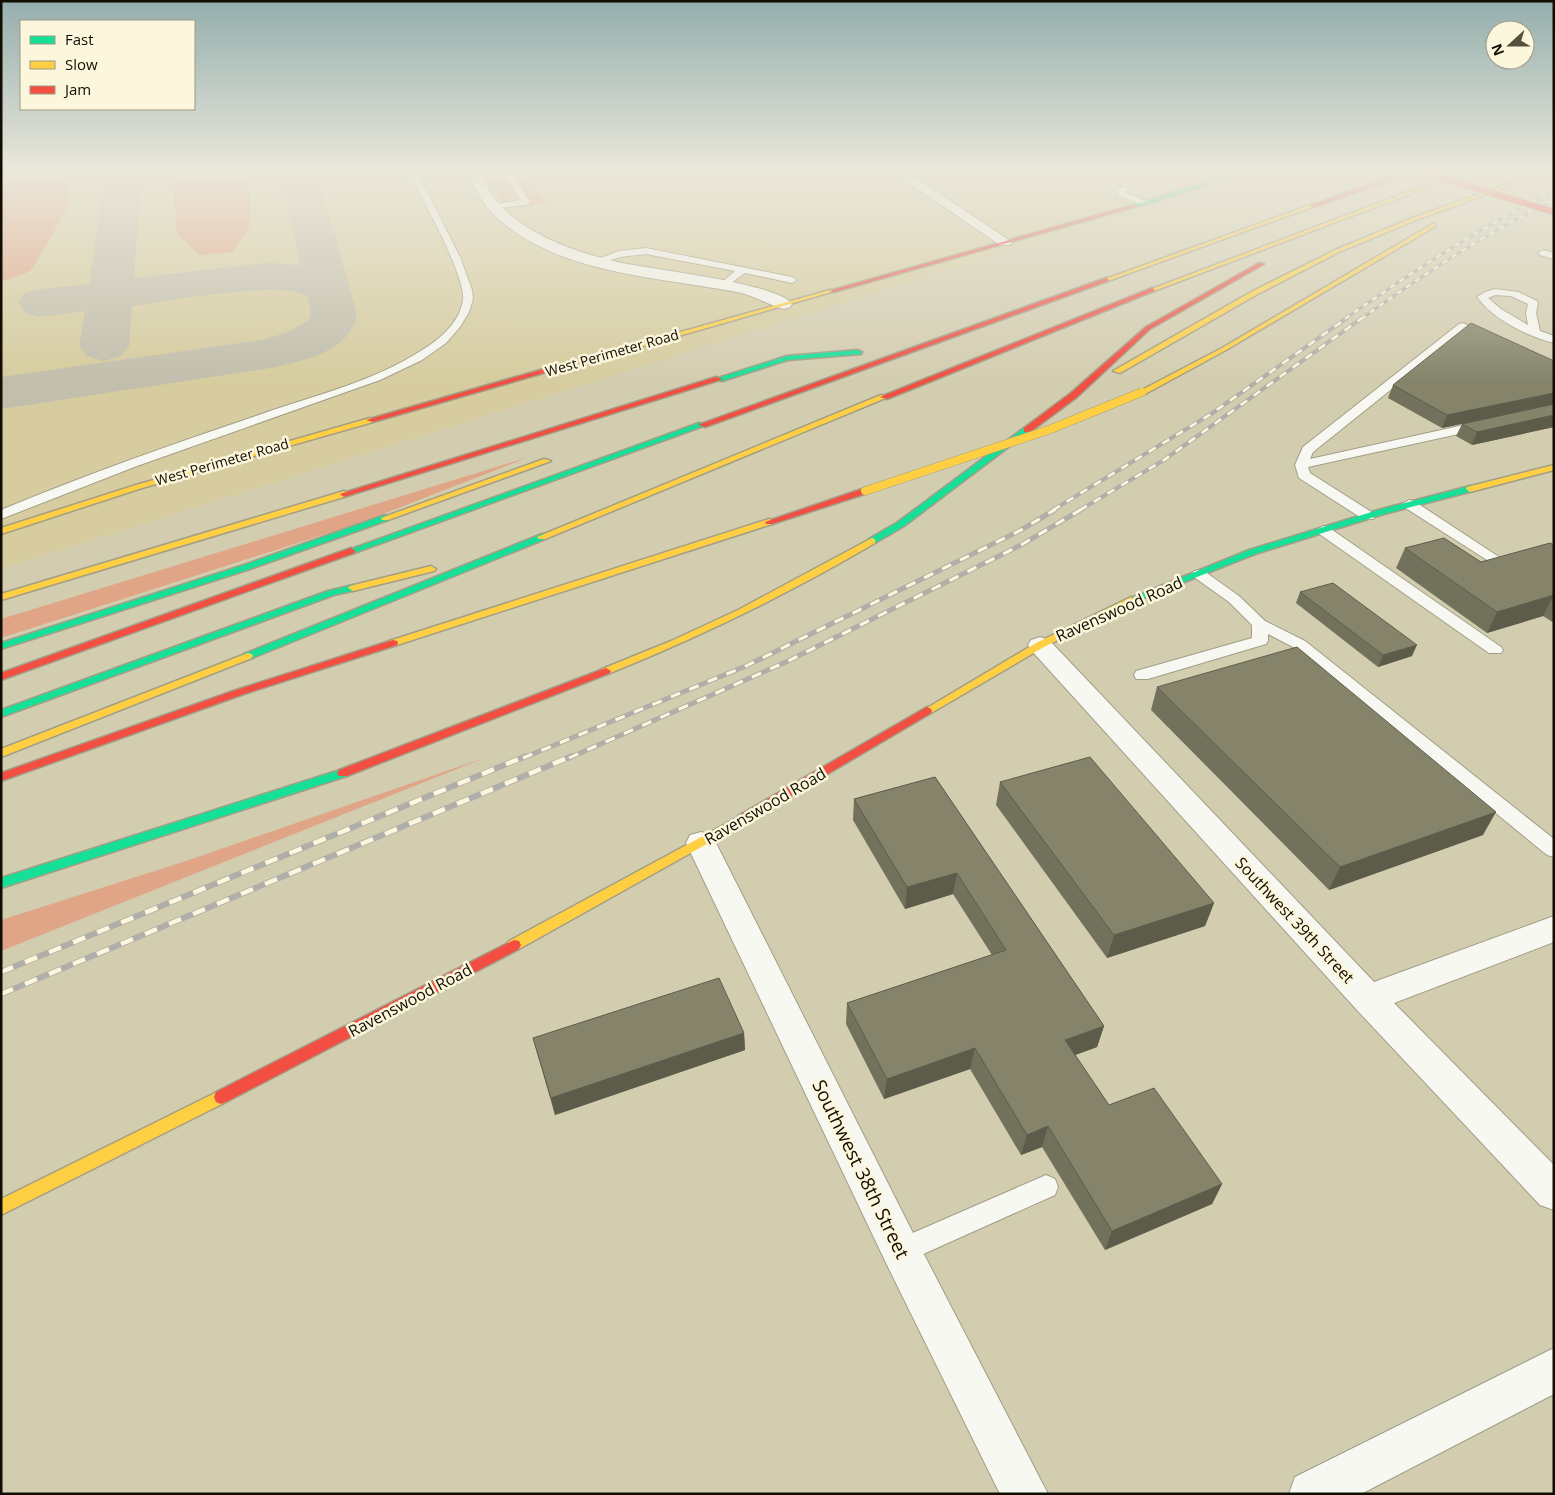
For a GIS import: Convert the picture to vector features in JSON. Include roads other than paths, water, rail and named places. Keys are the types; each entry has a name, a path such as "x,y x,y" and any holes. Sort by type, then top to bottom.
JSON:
{"main road":[{"name":"West Perimeter Road","path":"1,531 65,508 164,478 1005,242"},
{"path":"1,677 1211,242"},
{"path":"257,640 1082,309 1260,242"},
{"path":"1,753 343,620 832,418 1126,300 1278,242"},
{"path":"1290,250 1306,242"},
{"path":"1074,394 1299,269 1358,242"},
{"path":"1,776 240,692 1051,429 1142,392 1224,349 1405,242"},
{"path":"1,883 346,772 672,645 772,596 852,554 901,524 1074,394 1148,328 1249,270 1274,258"},
{"path":"1,596 526,439 787,358 863,350 811,368"},
{"path":"1,646 247,567 558,458"},
{"name":"Ravenswood Road","path":"1,1207 274,1071 468,969 701,843 1040,645 1127,602 1252,552 1409,504 1554,467"},
{"path":"1,714 331,593 437,568"},
{"path":"1,667 194,609"}],"street":[{"path":"546,242 598,261 656,275 757,291 784,304"},
{"name":"Southwest 39th Street","path":"1040,645 1368,1000 1554,1192"},
{"name":"Southwest 38th Street","path":"701,843 901,1251 1025,1494"},
{"path":"1368,1000 1554,929"},
{"path":"1312,1494 1554,1370"}],"lane":[{"path":"1,515 137,461 353,387 400,367 439,344 461,319 469,298 462,271 448,242"},
{"path":"598,261 618,254 646,251 792,280"},
{"path":"1543,253 1554,256"},
{"path":"724,285 744,270"},
{"path":"1535,332 1532,313 1533,303 1507,292 1489,292 1482,297 1490,306 1535,332 1554,340"},
{"path":"1368,516 1304,475 1302,465 1307,450 1463,326 1496,342"},
{"path":"1302,465 1496,422"},
{"path":"1409,504 1492,557"},
{"path":"1323,530 1495,650"},
{"path":"1199,574 1234,599 1260,624 1298,644 1554,850"},
{"path":"1142,675 1260,641 1260,624"},
{"path":"901,1251 1046,1187"}],"railway":[{"path":"1345,319 1462,242"},
{"path":"1361,319 1477,242"},
{"path":"1053,510 1211,414 1347,318"},
{"path":"1080,510 1164,460 1362,318"},
{"path":"523,758 746,666 1021,530 1056,509"},
{"path":"569,758 786,662 1021,545 1082,509"},
{"path":"1,972 526,756"},
{"path":"1,994 572,756"}]}
